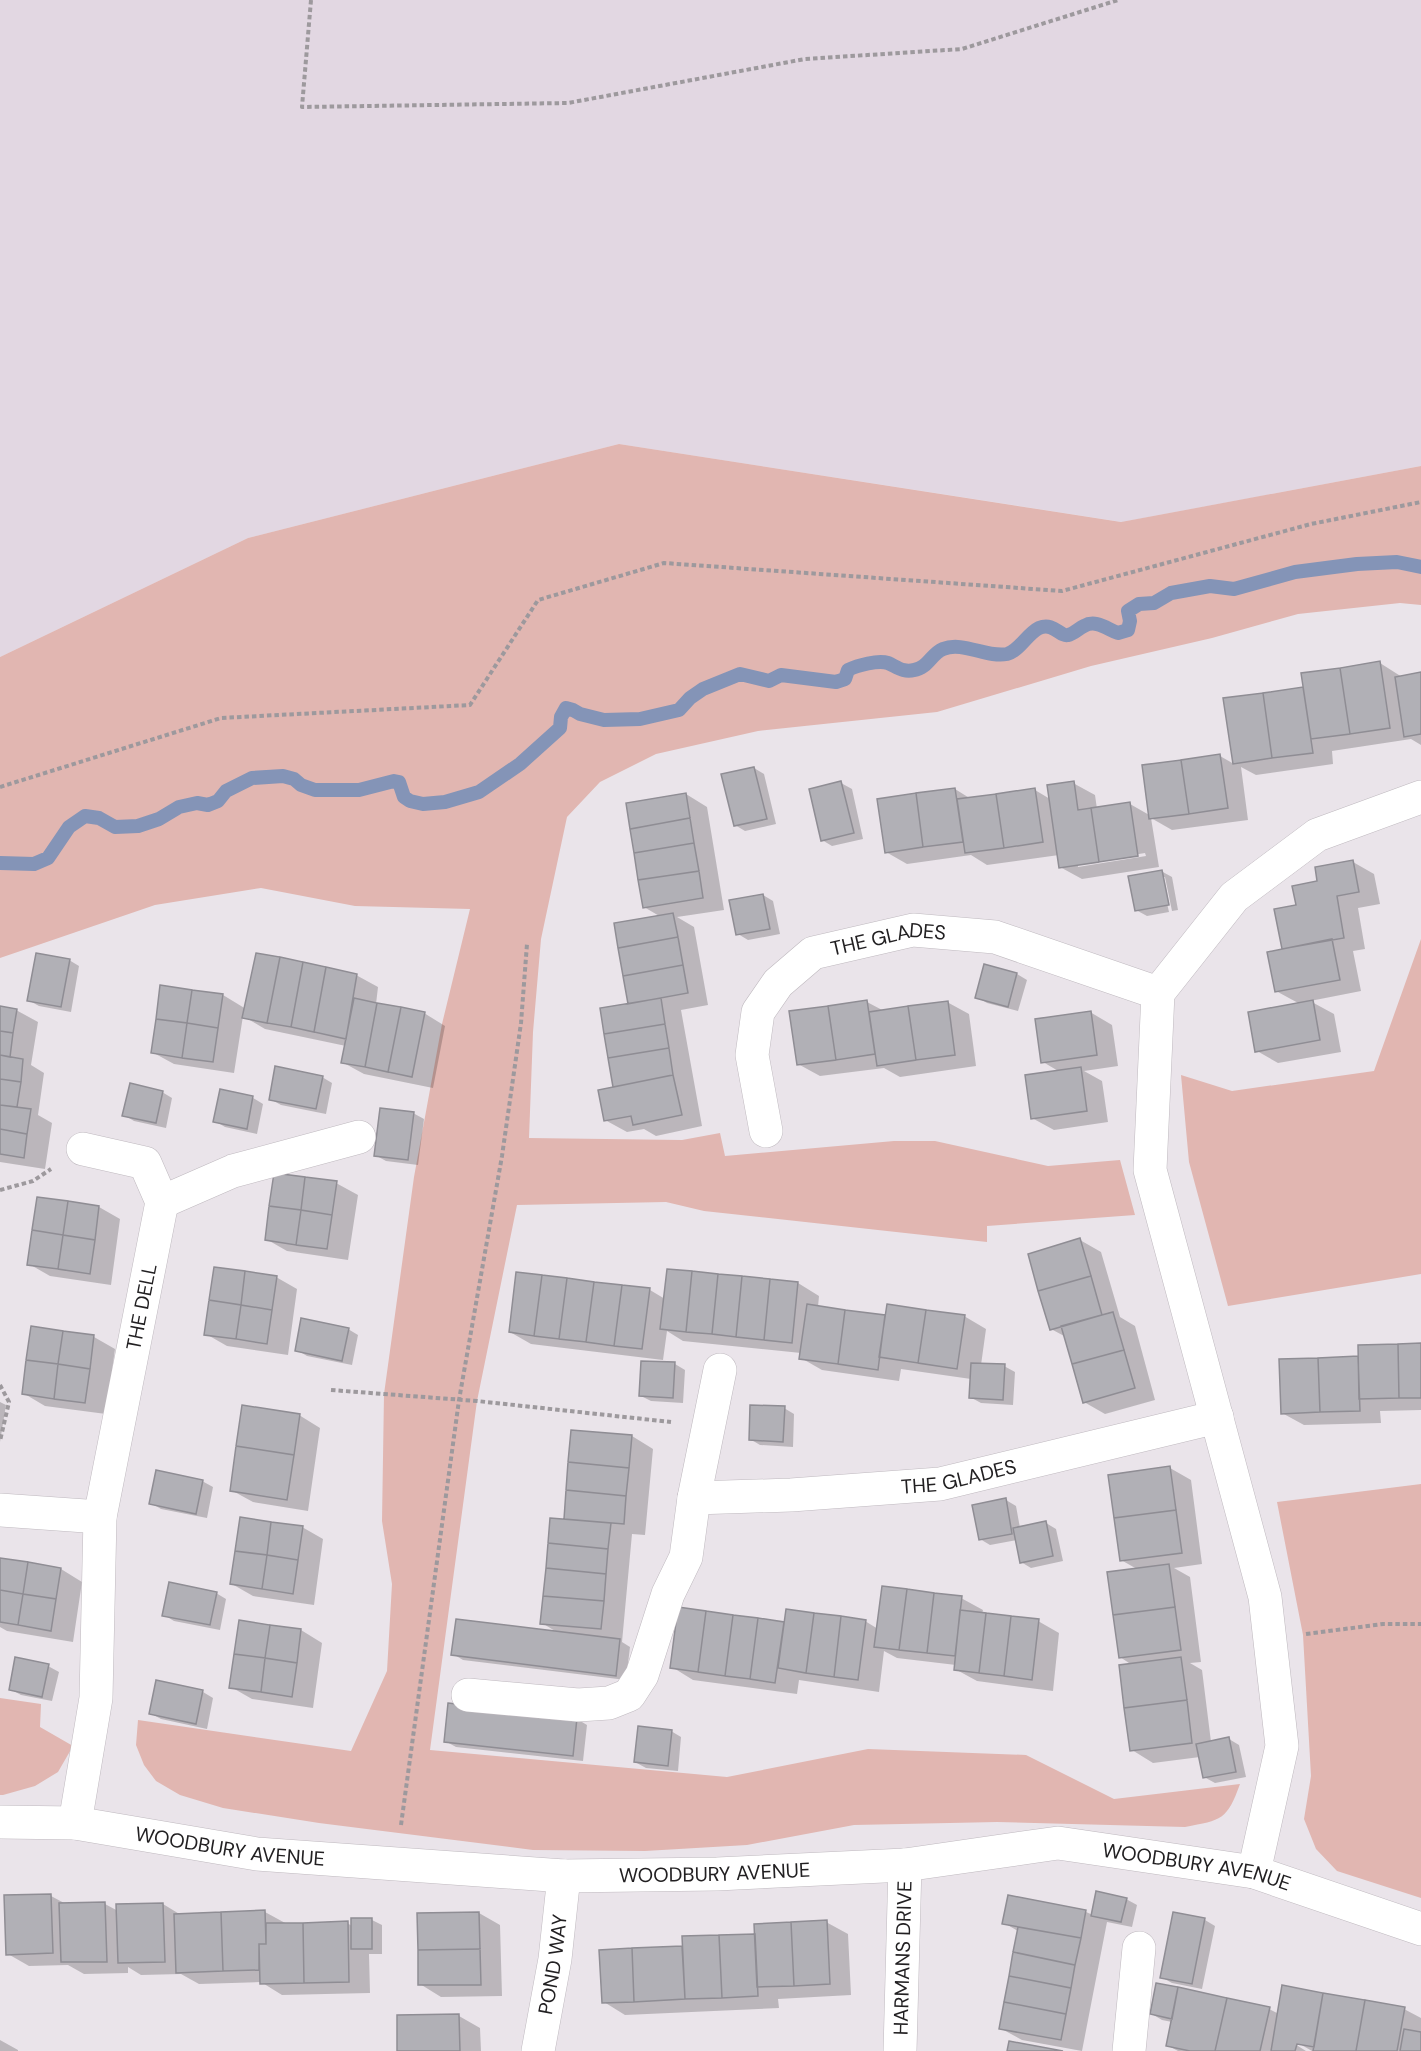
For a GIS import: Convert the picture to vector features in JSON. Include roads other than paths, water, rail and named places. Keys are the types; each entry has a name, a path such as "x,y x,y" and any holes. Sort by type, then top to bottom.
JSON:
{"street":[{"path":"1254,1872 1282,1746 1265,1598 1150,1170 1158,993 1234,897 1317,835 1421,797"},
{"name":"THE GLADES","path":"766,1131 752,1055 758,1012 778,983 813,953 913,930 995,937 1158,993"},
{"path":"82,1149 145,1163 162,1202 233,1171 359,1137"},
{"name":"THE DELL","path":"75,1822 96,1698 100,1517 162,1202"},
{"path":"468,1695 578,1706 609,1703 629,1695 642,1676 668,1594 686,1557 694,1498 720,1370"},
{"name":"THE GLADES","path":"694,1498 791,1495 940,1484 1217,1418"},
{"path":"0,1510 100,1517"},
{"name":"WOODBURY AVENUE","path":"0,1822 75,1822 257,1854 564,1876 717,1874 905,1865 1058,1843 1254,1872 1421,1929"},
{"name":"HARMANS DRIVE","path":"900,2051 905,1865"},
{"name":"POND WAY","path":"538,2051 555,1959 564,1876"},
{"path":"1129,2051 1139,1948"}],"waterway":[{"path":"0,863 34,864 48,858 69,827 85,816 99,818 115,827 138,826 159,819 179,807 197,803 208,805 218,801 226,791 252,778 283,776 315,790 359,790 394,781 399,782 404,797 410,801 423,804 445,802 479,792 520,764 560,728 561,717 566,708 604,720 640,719 679,710 703,689 740,674 769,681 781,675 836,682 845,679 848,670 874,663 884,662 910,671 923,667 939,651 951,647 991,654 1007,654 1015,650 1039,628 1044,627 1053,628 1068,635 1088,624 1093,624 1118,633 1128,630 1130,621 1128,611 1139,604 1154,603 1171,593 1210,586 1234,589 1295,572 1357,564 1397,562 1421,567"}]}
